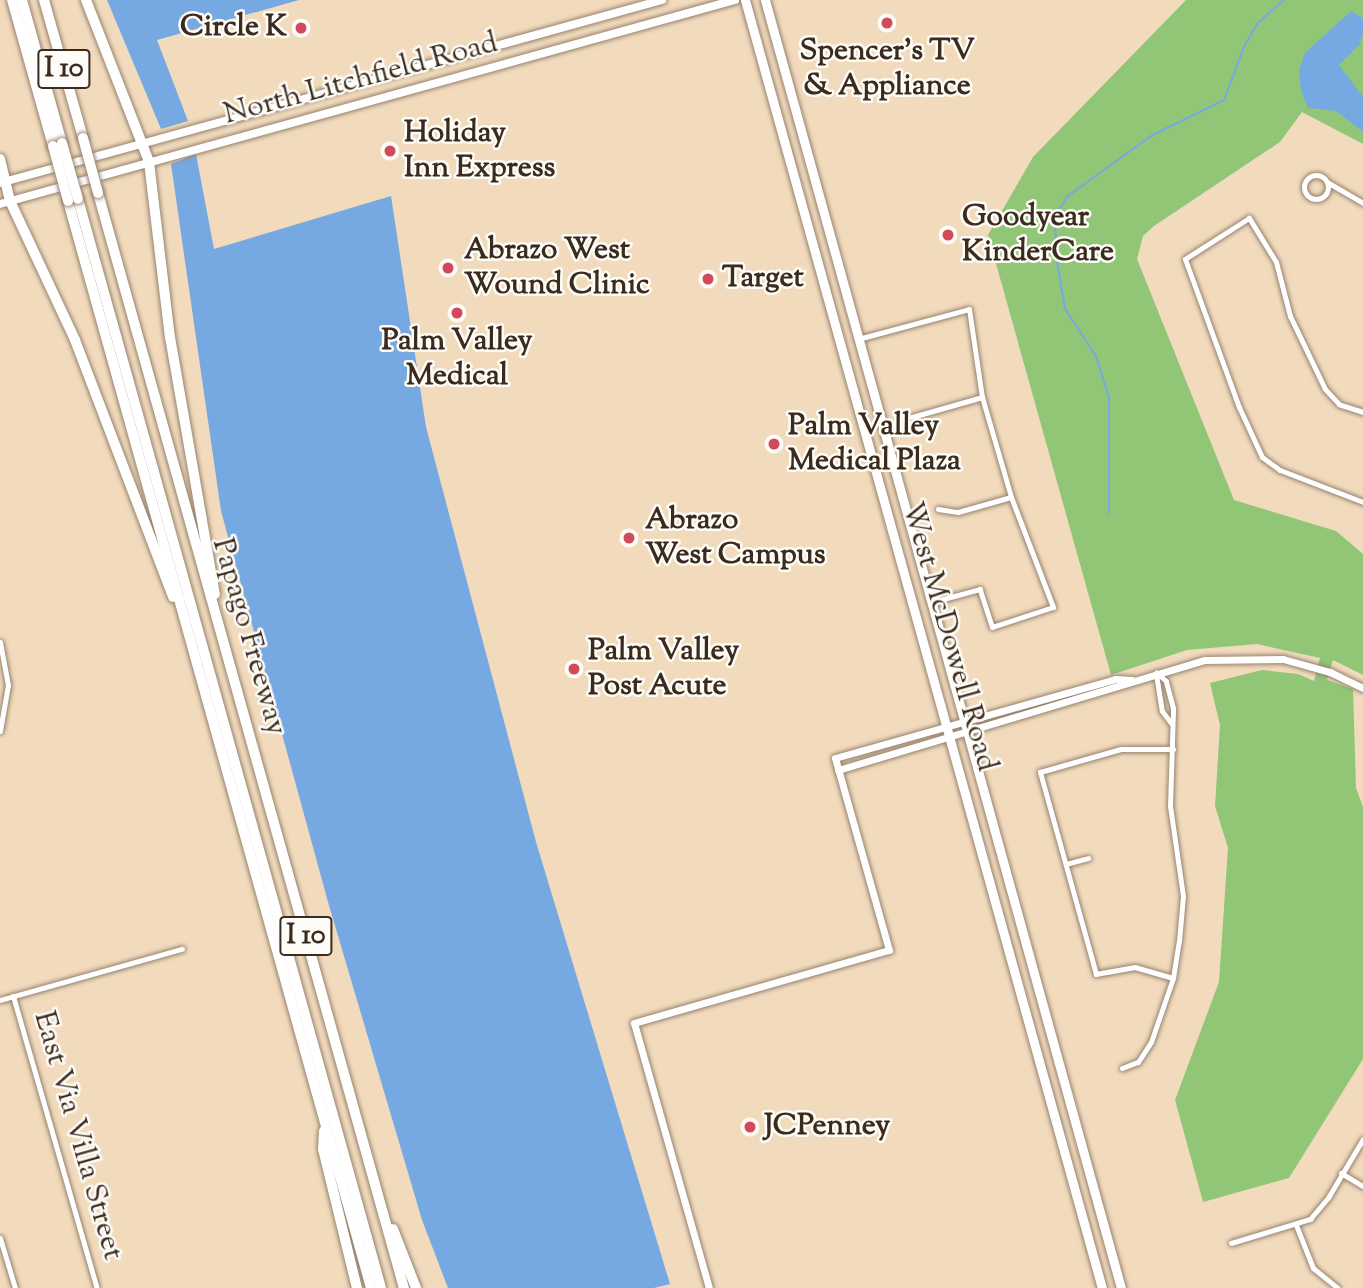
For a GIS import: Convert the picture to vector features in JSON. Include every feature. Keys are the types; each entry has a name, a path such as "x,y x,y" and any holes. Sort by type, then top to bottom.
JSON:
{"highway":[{"name":"Papago Freeway","path":"12,0 73,200 188,632 371,1288"},
{"path":"22,0 57,145"},
{"name":"Papago Freeway","path":"44,0 404,1288"},
{"path":"86,0 144,143 149,162 176,377 215,574 215,611"},
{"path":"0,159 5,202 75,340 188,632"},
{"path":"73,200 381,1288"},
{"path":"325,1121 323,1149 357,1288"},
{"path":"381,1205 416,1288"}],"main road":[{"name":"North Litchfield Road","path":"2,183 662,0"},
{"name":"North Litchfield Road","path":"5,202 735,0"},
{"name":"West McDowell Road","path":"745,0 1102,1288"},
{"name":"West McDowell Road","path":"765,0 1121,1288"},
{"path":"801,201 819,195"},
{"path":"1052,1107 1070,1103"}],"street":[{"path":"1336,189 1313,199 1304,187 1314,176 1363,203"},
{"path":"1326,194 1327,182"},
{"path":"1363,412 1339,404 1325,389 1290,316 1276,262 1249,218 1185,259 1239,407 1262,457 1280,470 1363,502"},
{"path":"858,339 969,309 982,397 1011,497 1053,607 992,627 980,589 932,602"},
{"path":"912,417 982,397"},
{"path":"938,509 958,512 1011,497"},
{"path":"0,642 8,685 0,731"},
{"path":"838,770 1120,689 1132,680 1156,672 1242,656 1317,668 1363,688"},
{"path":"1122,1068 1138,1062 1151,1042 1173,978 1183,896 1170,806 1173,708 1167,684 1156,672"},
{"path":"1156,672 1162,711 1171,723"},
{"path":"709,1288 634,1023 889,950 835,758 1116,679 1132,680"},
{"path":"1173,749 1121,748 1040,772 1096,974 1135,967 1173,978"},
{"path":"1066,864 1088,858"},
{"path":"0,1000 181,949"},
{"name":"East Via Villa Street","path":"13,996 97,1288"},
{"path":"1231,1243 1296,1225 1319,1210 1363,1139"},
{"path":"1341,1173 1363,1186"},
{"path":"1296,1225 1313,1268 1338,1288"},
{"path":"0,1238 15,1288"}],"green space":[{"path":"1186,0 1363,0 1363,144 1302,112 1280,142 1154,226 1143,236 1137,259 1234,500 1336,531 1363,554 1363,675 1333,660 1327,680 1353,689 1356,788 1363,807 1363,1059 1289,1178 1203,1202 1175,1100 1219,982 1228,848 1215,806 1220,725 1210,683 1262,670 1298,674 1314,681 1320,658 1257,644 1187,650 1111,675 988,235 1033,157"}],"water":[{"path":"107,0 299,0 157,40 188,121 161,129"},
{"path":"1351,11 1363,18 1363,32 1360,44 1339,65 1363,97 1363,132 1336,111 1308,108 1301,91 1299,70 1305,53"},
{"path":"196,154 214,249 391,196 426,427 536,842 670,1284 654,1288 448,1288 422,1220 328,902 221,511 171,164"}],"waterway":[{"path":"1109,513 1109,398 1096,356 1065,309 1056,255 1055,215 1068,196 1151,136 1224,100 1244,47 1257,24 1284,0"}],"place":[{"name":"Spencer's TV & Appliance","path":"887,23"},
{"name":"Circle K","path":"301,28"},
{"name":"Holiday Inn Express","path":"390,151"},
{"name":"Goodyear KinderCare","path":"948,235"},
{"name":"Abrazo West Wound Clinic","path":"448,268"},
{"name":"Target","path":"708,279"},
{"name":"Palm Valley Medical","path":"457,313"},
{"name":"Palm Valley Medical Plaza","path":"774,444"},
{"name":"Abrazo West Campus","path":"629,538"},
{"name":"Palm Valley Post Acute","path":"574,669"},
{"name":"JCPenney","path":"750,1127"}]}
